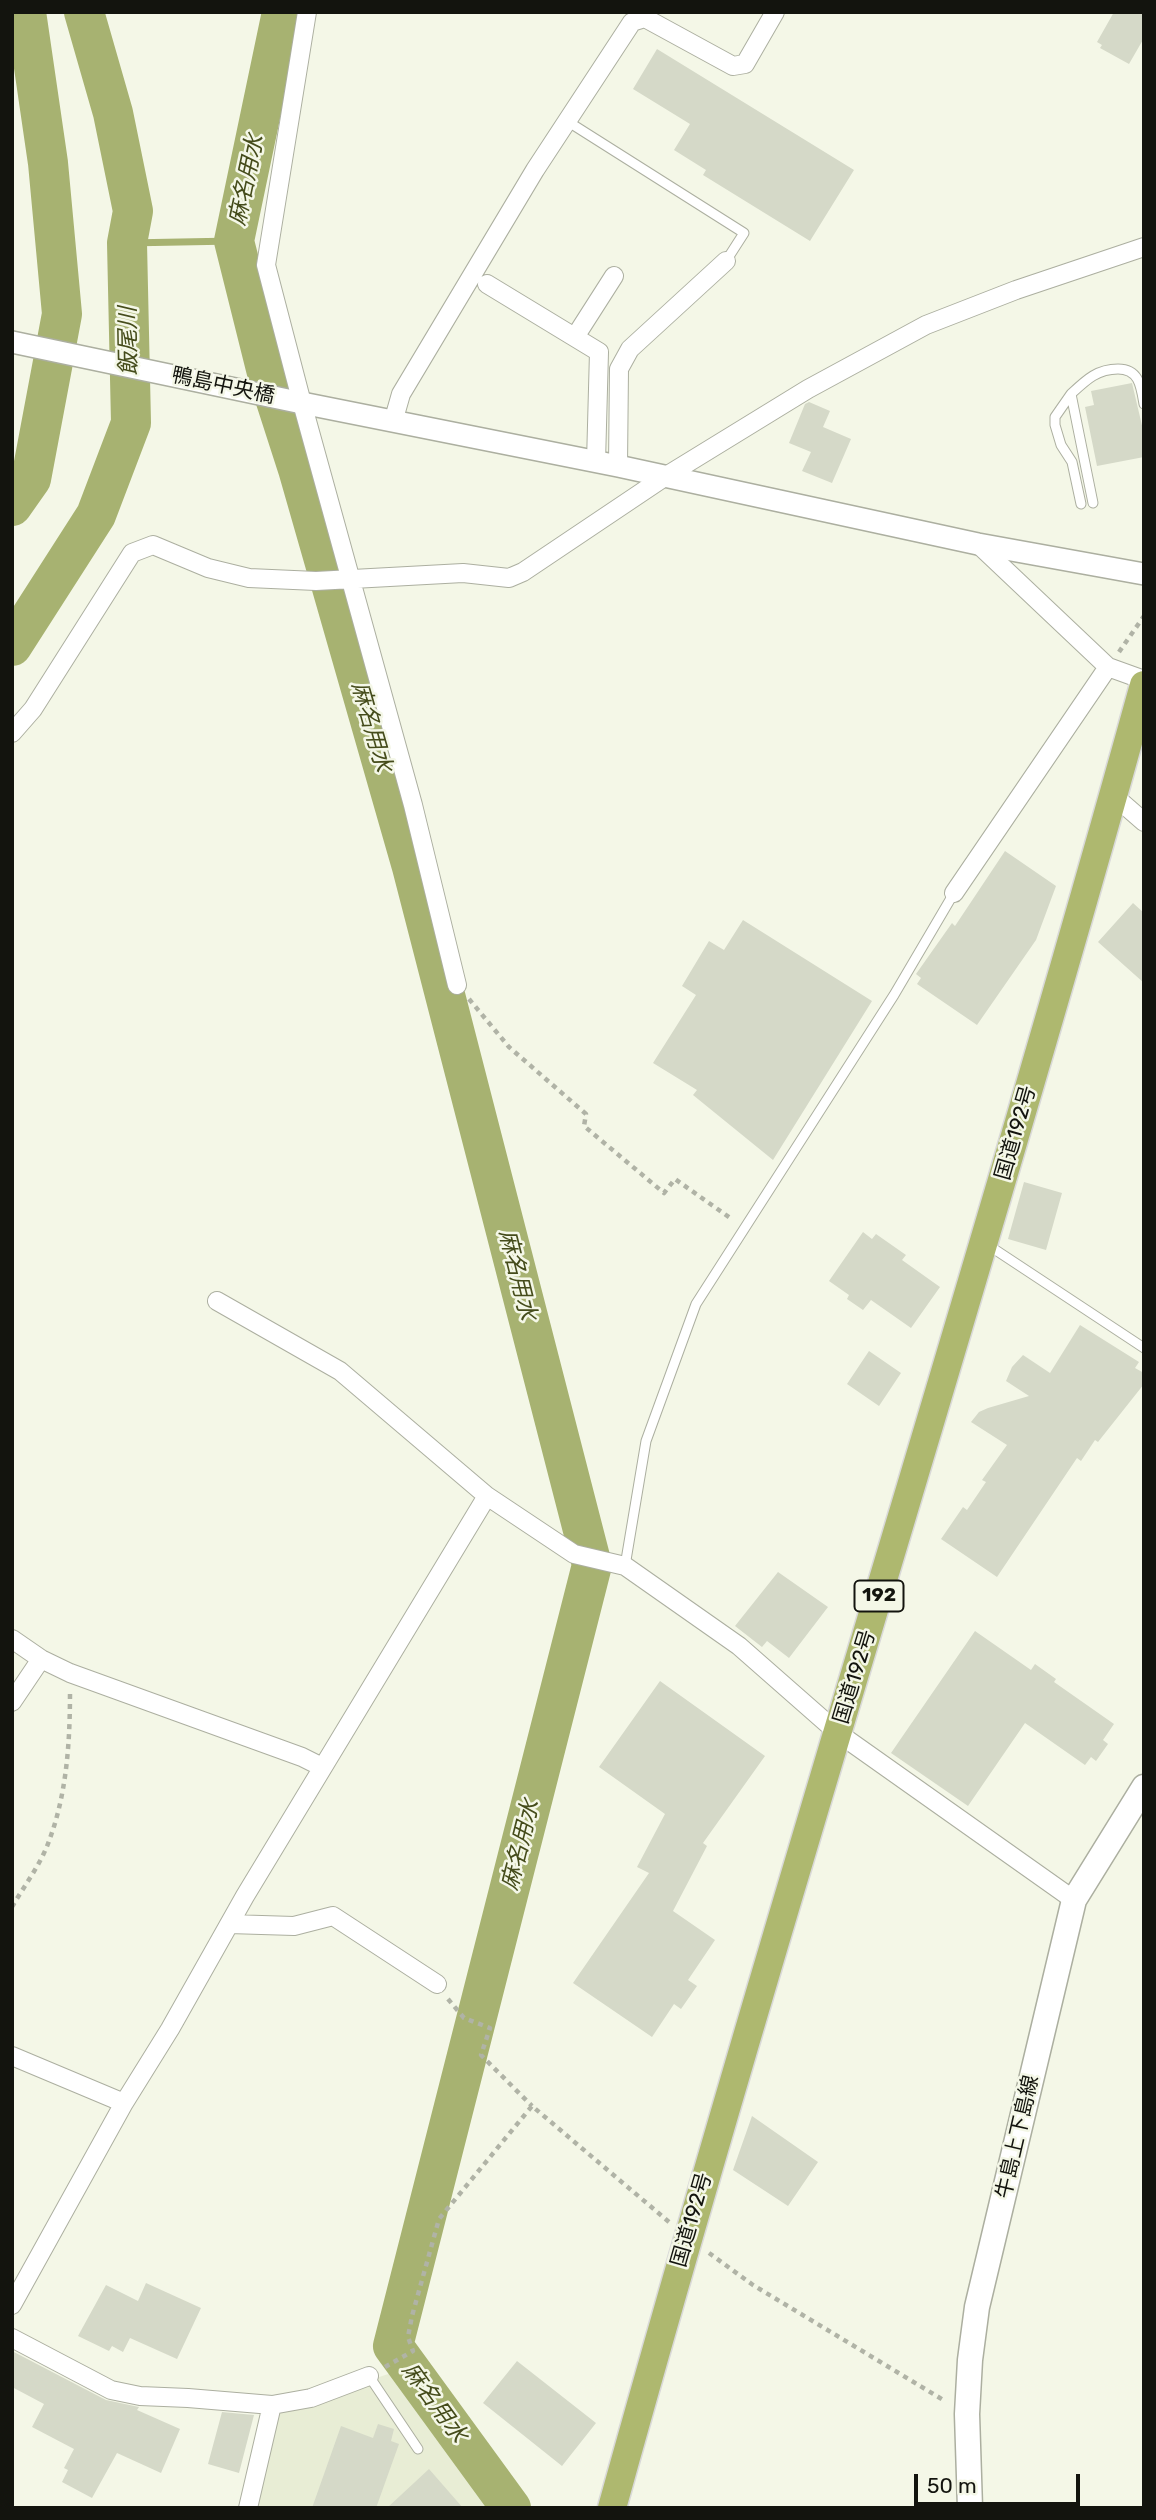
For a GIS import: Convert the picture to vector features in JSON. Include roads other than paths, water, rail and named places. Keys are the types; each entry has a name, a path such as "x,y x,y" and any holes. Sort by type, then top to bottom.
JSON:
{"highway":[{"name":"国道192号","path":"612,2508 687,2237 984,1242 1144,682"}],"main road":[{"name":"牛島上下島線","path":"970,2508 967,2414 977,2307 1074,1900 1144,1787"}],"street":[{"path":"307,12 266,265 293,401 413,805 457,985"},
{"path":"393,422 401,394 535,170 632,22 645,18 733,66 745,64 775,12"},
{"path":"12,733 33,709 132,553 153,545 208,568 249,578 316,581 463,573 509,578 523,572 663,478 808,389 926,325 1016,290 1144,247"},
{"path":"618,466 619,369 630,349 726,261"},
{"path":"575,337 614,276"},
{"path":"487,284 599,352 596,462"},
{"name":"鴨島中央橋","path":"12,342 618,466 663,478 978,544 1144,574"},
{"path":"978,544 1108,667 1144,682"},
{"path":"954,893 1108,667"},
{"path":"1113,795 1144,822"},
{"path":"218,1301 340,1371 486,1496 574,1554 625,1566 739,1646 838,1733 1074,1900"},
{"path":"15,2296 229,1924 486,1496"},
{"path":"12,1639 41,1659 70,1673 302,1757 322,1767"},
{"path":"12,1702 41,1659"},
{"path":"229,1924 295,1926 333,1916 437,1984"},
{"path":"12,2056 124,2103"},
{"path":"12,2338 111,2390 140,2396 272,2405 311,2398 369,2376"},
{"path":"248,2508 272,2405"}],"lane":[{"path":"567,121 744,233 726,261"},
{"path":"1081,504 1072,462 1061,445 1055,417 1071,394 1092,375 1105,369 1127,369 1135,374 1141,385 1144,404"},
{"path":"1071,394 1093,503"},
{"path":"625,1566 646,1441 696,1304 894,995 954,893"},
{"path":"984,1242 1144,1348"},
{"path":"369,2376 418,2449"}],"waterway":[{"name":"麻名用水","path":"12,506 31,479 62,314 48,163 26,12"},
{"name":"飯尾川","path":"12,646 96,515 131,423 127,243 133,211 113,113 84,12"},
{"name":"麻名用水","path":"282,12 234,241 267,373 298,469 412,867 592,1565 393,2346 511,2508"},
{"path":"127,243 234,241"}]}
